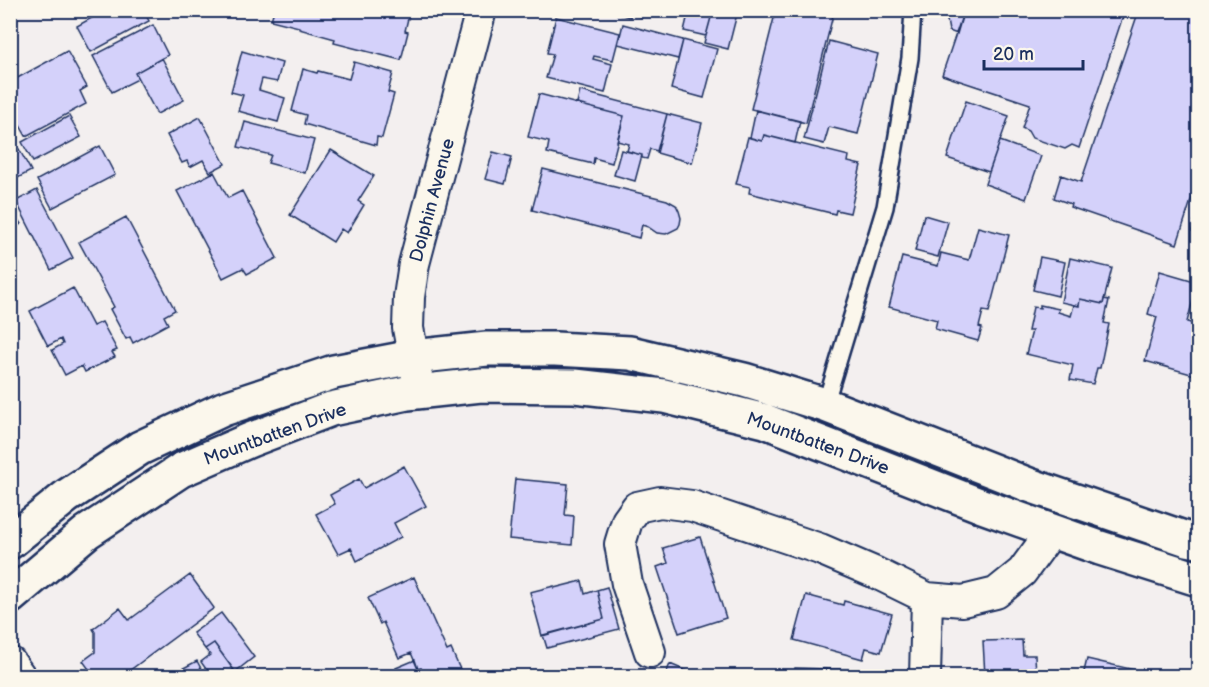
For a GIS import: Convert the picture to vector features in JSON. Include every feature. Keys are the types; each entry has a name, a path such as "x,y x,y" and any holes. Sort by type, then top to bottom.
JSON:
{"main road":[{"name":"Mountbatten Drive","path":"10,542 67,496 140,448 223,409 334,372 413,357 487,349 555,348 630,353 744,380 825,405 1029,485 1198,541"},
{"name":"Mountbatten Drive","path":"10,597 87,532 181,470 331,409 407,393 481,385 575,386 664,396 765,421 982,506 1100,548 1198,579"}],"street":[{"name":"Dolphin Avenue","path":"420,392 408,328 409,297 414,264 481,10"},
{"path":"651,652 627,584 620,544 627,520 637,507 660,502 692,506 820,549 927,598 963,601 996,593 1022,572 1052,531"},
{"path":"925,676 927,598"},
{"path":"10,662 20,676"}],"lane":[{"path":"825,405 885,207 910,58 913,10"}],"building":[{"path":"106,10 143,10 149,21 91,52 77,26"},
{"path":"274,10 410,10 405,31 408,32 401,60 334,43 335,39 271,20"},
{"path":"603,10 644,10 642,17 631,14 630,17"},
{"path":"689,10 713,10 706,36 684,31"},
{"path":"713,10 738,10 728,49 704,43"},
{"path":"776,10 840,10 840,12 834,11 806,123 751,109"},
{"path":"945,10 964,10 957,34 949,31"},
{"path":"964,10 1125,10 1079,148 1072,145 1065,149 1032,138 1028,131 1022,128 1030,104 942,75"},
{"path":"1139,10 1198,10 1198,179 1177,244 1070,207 1071,204 1054,198 1061,175 1081,182"},
{"path":"556,17 620,33 613,60 594,56 593,59 612,64 605,93 546,78 553,54 547,53"},
{"path":"623,24 683,40 678,59 618,44"},
{"path":"153,25 168,55 135,73 138,79 112,92 93,56"},
{"path":"683,40 717,49 704,98 671,89"},
{"path":"829,41 878,54 858,134 829,127 824,144 804,139"},
{"path":"67,51 87,87 80,91 86,104 26,136 10,108 10,82"},
{"path":"242,51 282,63 277,82 262,79 259,90 285,98 278,122 238,111 243,95 231,92"},
{"path":"162,58 184,100 157,114 135,73"},
{"path":"354,62 393,73 388,92 394,94 382,138 377,137 376,145 304,124 306,115 292,111 303,69 349,79"},
{"path":"580,91 667,114 657,151 650,149 647,159 642,158 642,155 627,151 629,144 617,141 624,116 577,104"},
{"path":"539,94 624,116 612,163 594,158 593,164 547,153 549,142 528,137"},
{"path":"966,101 1009,116 989,172 947,158"},
{"path":"756,110 800,121 795,143 764,135 762,141 750,138"},
{"path":"667,114 702,123 692,163 657,153"},
{"path":"69,116 81,137 33,162 22,142"},
{"path":"200,117 225,164 210,172 203,160 190,167 187,161 182,163 167,135"},
{"path":"245,122 314,140 305,173 268,163 271,155 238,147"},
{"path":"764,135 849,156 848,162 861,165 850,213 836,210 835,214 749,193 750,187 736,184 748,137 762,141"},
{"path":"1000,141 1041,156 1026,199 985,184"},
{"path":"100,146 115,175 52,208 37,180"},
{"path":"19,149 31,171 10,182 10,153"},
{"path":"331,150 374,176 358,201 364,205 347,233 341,229 333,242 290,215"},
{"path":"621,150 642,155 635,181 614,175"},
{"path":"493,152 512,157 505,184 485,179"},
{"path":"543,169 667,200 676,205 681,218 680,224 678,228 666,234 657,233 642,225 639,238 532,210"},
{"path":"214,172 228,198 242,191 277,258 247,274 243,268 223,278 177,191"},
{"path":"37,190 73,258 51,270 16,201"},
{"path":"1198,207 1198,233 1192,231"},
{"path":"10,208 21,224 10,231"},
{"path":"924,215 948,222 938,257 915,251"},
{"path":"126,217 175,310 164,316 168,324 133,343 130,337 126,339 110,309 114,307 79,242"},
{"path":"978,227 1009,235 989,312 983,311 979,327 982,328 978,341 935,329 937,320 889,307 902,257 938,266 941,253 969,260"},
{"path":"1040,257 1065,262 1058,296 1033,290"},
{"path":"1070,258 1112,268 1103,304 1080,299 1079,306 1061,302"},
{"path":"1160,271 1198,282 1187,322 1198,325 1198,376 1145,361 1157,317 1148,314"},
{"path":"73,288 93,326 102,322 117,350 112,352 115,357 85,372 82,366 65,375 52,350 63,344 61,339 48,346 30,311"},
{"path":"1080,299 1103,304 1104,299 1109,300 1104,323 1109,324 1100,368 1097,368 1093,384 1070,380 1073,365 1026,354 1032,331 1028,331 1033,307 1040,308 1040,305 1059,309 1058,312 1071,316 1074,305 1079,306"},
{"path":"404,466 426,506 394,523 401,537 357,561 351,548 338,554 316,514 335,504 330,495 359,479 364,488"},
{"path":"515,479 568,484 565,515 574,516 572,545 509,539"},
{"path":"700,537 726,618 679,633 657,567 668,563 663,548"},
{"path":"190,575 214,608 122,676 94,676 83,661 95,652 93,629 120,608 129,620"},
{"path":"414,577 447,651 451,649 463,676 425,676 421,668 418,669 411,653 399,658 383,622 380,624 368,598"},
{"path":"582,581 585,594 597,590 604,619 542,636 530,592"},
{"path":"607,587 619,629 547,648 543,635 604,619 597,590"},
{"path":"806,595 843,605 844,601 892,614 881,652 866,648 863,659 794,640"},
{"path":"221,613 254,657 235,672 214,643 205,649 193,633"},
{"path":"1022,640 1023,655 1035,655 1036,676 985,676 983,641"},
{"path":"214,643 234,670 224,676 211,676 201,662 210,655 205,649"},
{"path":"1087,659 1139,671 1138,676 1083,676"},
{"path":"415,660 418,669 421,668 425,676 400,676 396,668"},
{"path":"197,661 205,676 168,676"},
{"path":"670,664 698,676 665,676"},
{"path":"795,668 826,669 826,676 794,676"},
{"path":"826,669 876,670 875,676 826,676"}]}
